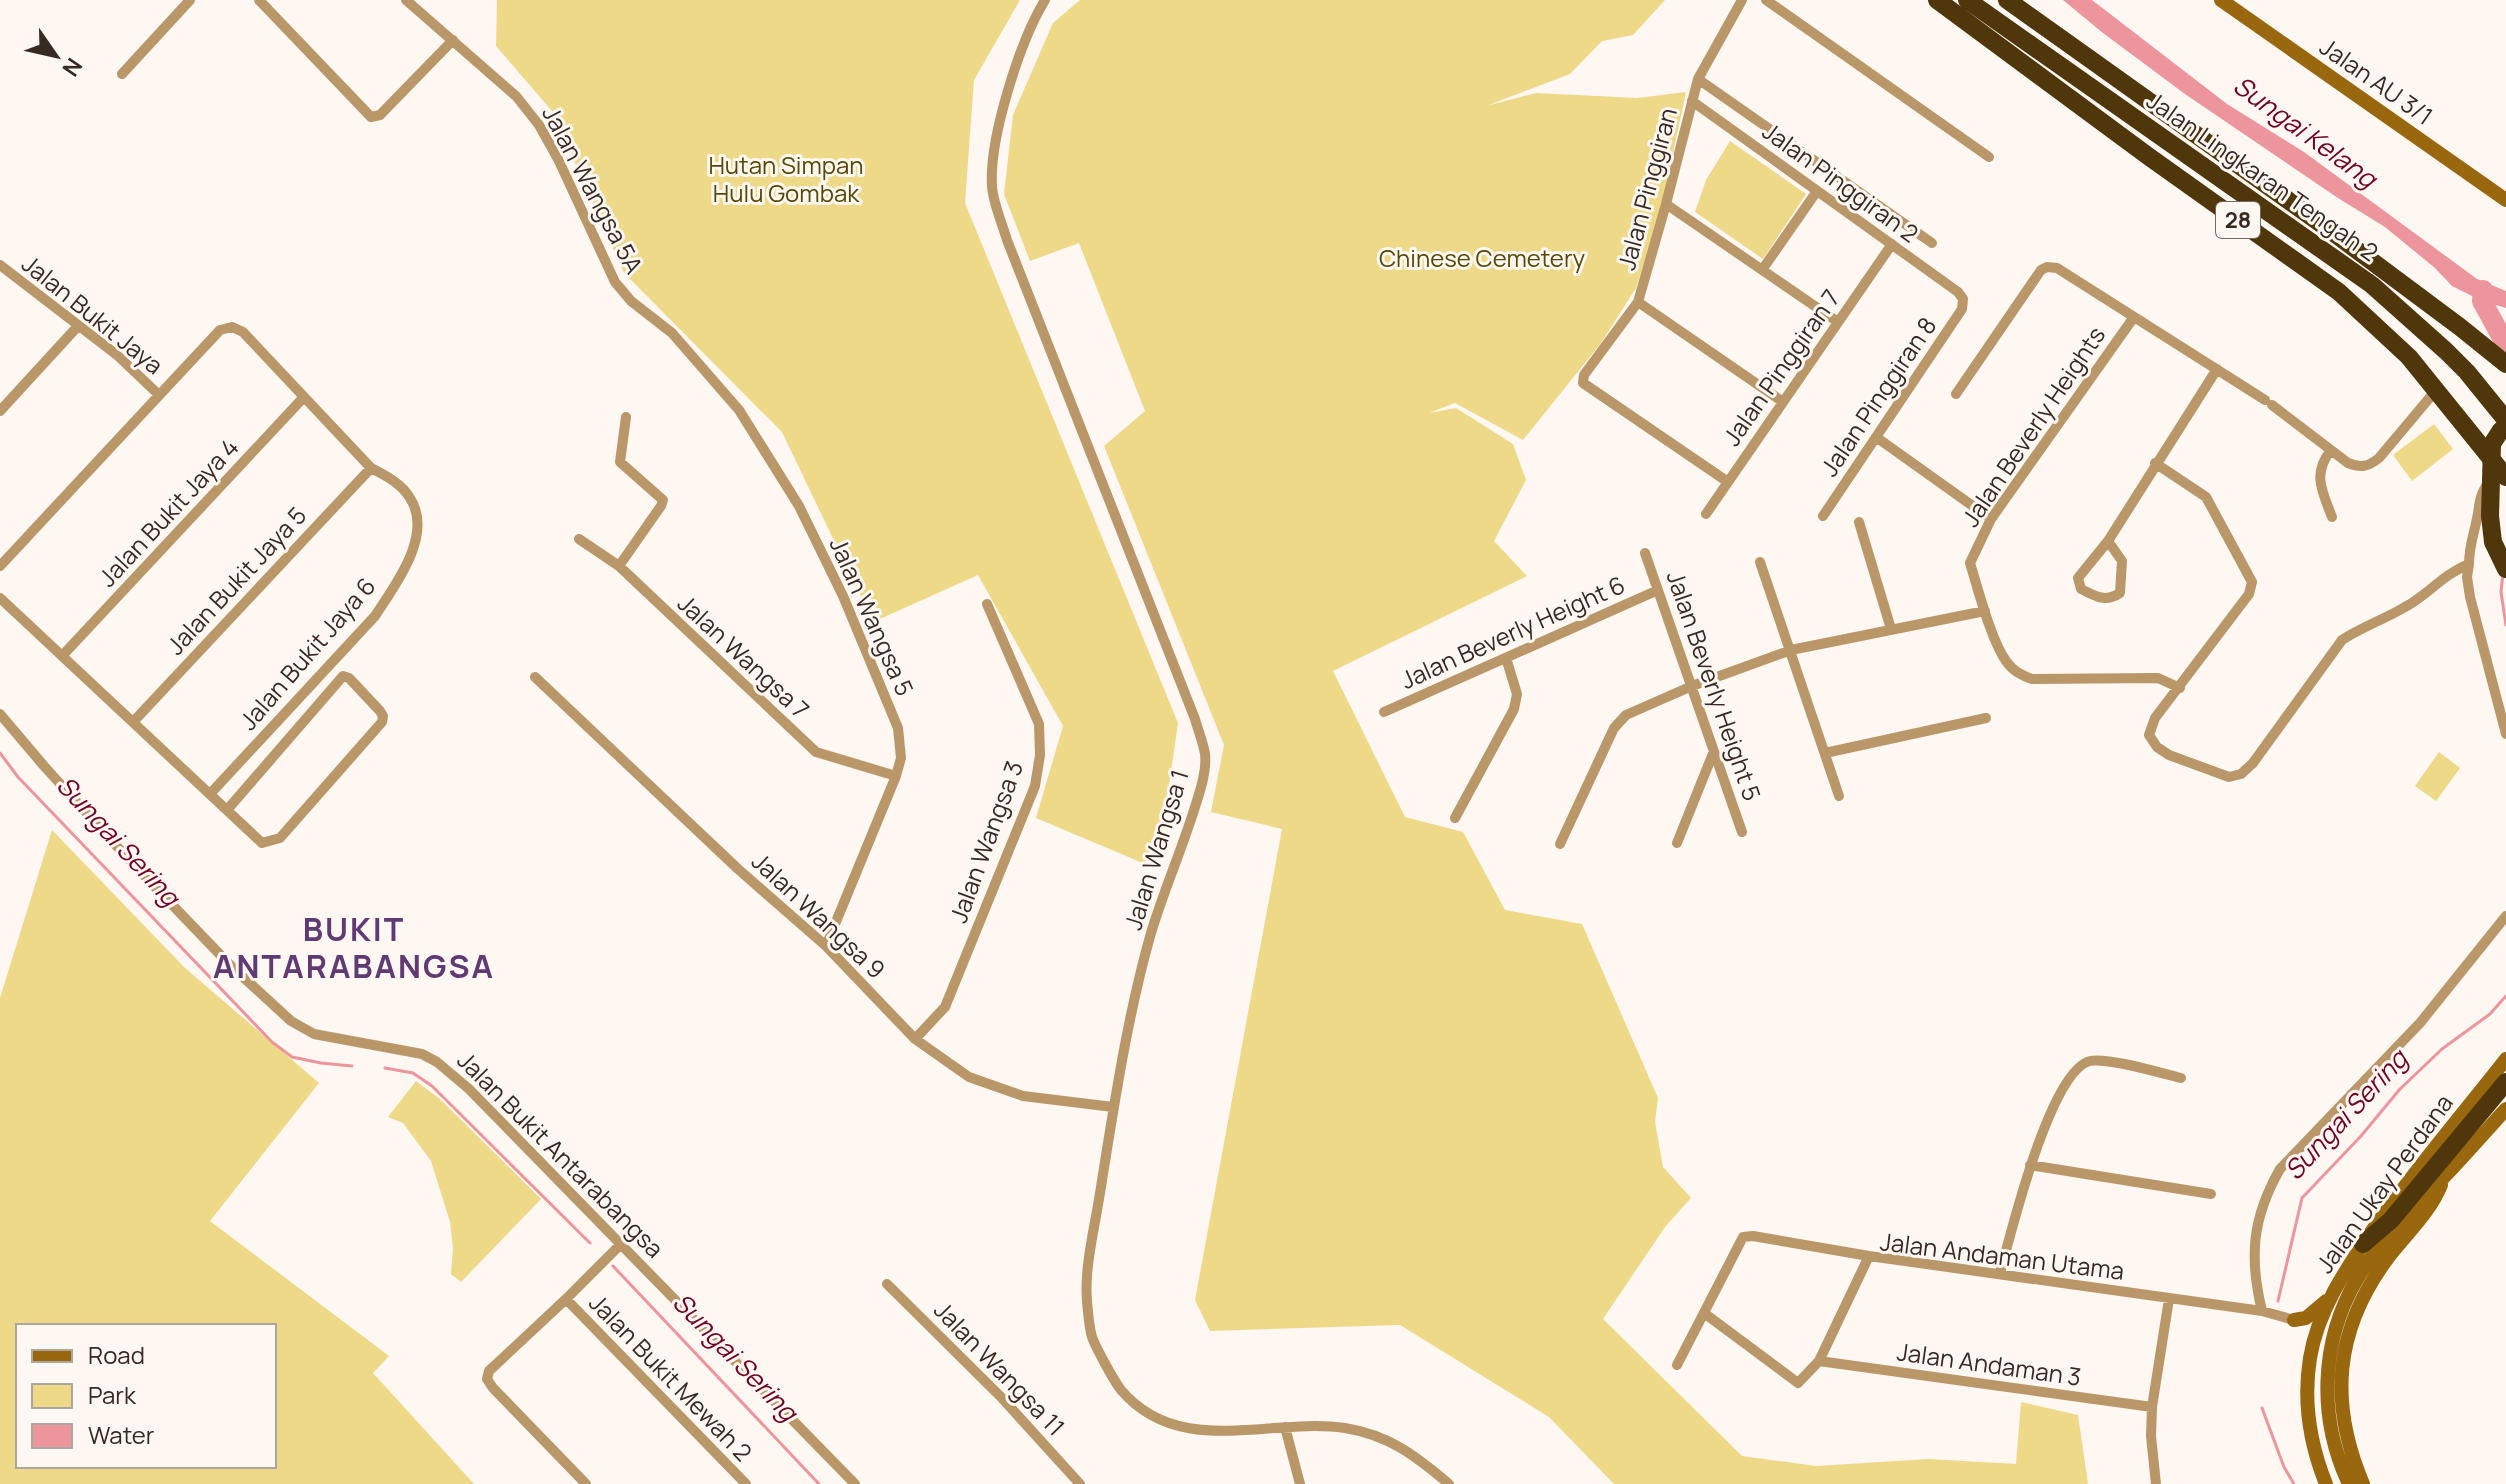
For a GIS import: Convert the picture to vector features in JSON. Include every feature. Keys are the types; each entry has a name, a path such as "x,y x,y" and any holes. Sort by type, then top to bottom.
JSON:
{"highway":[{"name":"Jalan Lingkaran Tengah 2","path":"1937,0 2339,292 2387,335 2437,389 2506,477"},
{"name":"Jalan Lingkaran Tengah 2","path":"1967,0 2372,285 2457,361 2505,426"},
{"path":"2007,0 2334,233 2506,364"},
{"path":"2505,426 2492,444 2490,516 2493,542 2506,569"},
{"path":"2363,1244 2391,1220 2506,1082"}],"street":[{"path":"122,74 190,0"},
{"path":"259,0 371,117 380,115 453,40"},
{"name":"Jalan Wangsa 5A","path":"406,0 516,96 539,125 558,159 615,282 644,312 672,333"},
{"name":"Jalan Wangsa 1","path":"1045,0 1028,33 1010,84 999,127 992,187 1007,240 1195,719 1205,754 1197,799 1152,930 1113,1107 1086,1299 1092,1337 1121,1389 1153,1417 1192,1430 1227,1432 1285,1427 1342,1427 1390,1440 1449,1484"},
{"name":"Jalan Pinggiran","path":"1728,482 1583,383 1584,375 1638,302 1698,79 1742,0"},
{"path":"1766,0 1989,157"},
{"name":"Jalan AU 3/1","path":"2221,0 2506,200"},
{"name":"Jalan Pinggiran 2","path":"1698,79 1932,243"},
{"name":"Jalan Pinggiran 2","path":"1692,101 1958,292 1963,299"},
{"path":"1762,270 1817,191"},
{"path":"1666,204 1838,322"},
{"name":"Jalan Pinggiran 7","path":"1706,514 1892,244"},
{"name":"Jalan Bukit Jaya","path":"0,265 117,355 159,395"},
{"path":"1956,394 2041,270 2047,267 2057,268 2217,369 2268,402 2348,463 2359,467 2370,466 2437,389"},
{"name":"Jalan Pinggiran 8","path":"1823,516 1962,309 1963,299"},
{"path":"1638,302 1783,402"},
{"name":"Jalan Beverly Heights","path":"2134,317 1991,519 1970,563 2004,659 2017,673 2032,679 2158,678 2180,688"},
{"path":"0,411 78,326"},
{"name":"Jalan Bukit Jaya 6","path":"159,395 220,330 232,327 243,332 371,468 387,477 410,498 418,520 419,536 394,588 375,616 210,794"},
{"name":"Jalan Wangsa 5","path":"672,333 739,410 799,506 843,596 898,728 901,758 896,776 826,946"},
{"path":"2108,541 2122,561 2120,593 2101,599 2081,589 2078,578 2108,541 2217,369"},
{"path":"0,566 159,395"},
{"name":"Jalan Bukit Jaya 4","path":"62,656 304,397"},
{"path":"619,566 663,500 620,462 626,417"},
{"path":"1876,437 1991,519"},
{"path":"2331,450 2322,461 2319,478 2332,517"},
{"path":"2486,450 2488,483 2478,497 2467,577 2506,734"},
{"path":"2155,463 2206,497 2252,582 2249,594 2155,718 2149,735 2157,747 2169,755 2229,777 2241,774 2269,742 2342,640 2406,607 2449,573 2469,564"},
{"name":"Jalan Bukit Jaya 5","path":"133,722 371,468"},
{"path":"2478,512 2498,498 2503,498"},
{"path":"1859,522 1891,629"},
{"name":"Jalan Wangsa 7","path":"579,539 619,566 816,752 896,776"},
{"name":"Jalan Beverly Height 5","path":"1645,553 1742,832"},
{"path":"1760,562 1839,796"},
{"name":"Jalan Beverly Height 6","path":"1384,712 1658,590"},
{"path":"0,598 262,843 280,838 382,722 383,716 349,678 343,676 227,810"},
{"name":"Jalan Wangsa 3","path":"915,1039 945,1007 1035,786 1040,755 1039,724 987,604"},
{"path":"1560,844 1614,728 1626,715 1692,686 1791,650 1985,611"},
{"path":"1455,818 1514,709 1517,694 1506,658"},
{"name":"Jalan Wangsa 9","path":"535,677 738,869 826,946 915,1039 969,1077 1023,1096 1113,1107"},
{"name":"Jalan Bukit Antarabangsa","path":"0,714 131,862 231,966 291,1021 314,1034 422,1054 437,1062 506,1125 855,1484"},
{"path":"1825,753 1986,718"},
{"path":"1677,843 1714,751"},
{"path":"2262,1311 2254,1279 2254,1240 2268,1189 2280,1169 2420,1023 2506,916"},
{"name":"Jalan Ukay Perdana","path":"2326,1484 2309,1432 2308,1401 2310,1356 2329,1297 2399,1194 2506,1059"},
{"path":"2000,1273 2030,1165 2063,1087 2074,1071 2089,1061 2104,1061 2181,1078"},
{"name":"Jalan Ukay Perdana","path":"2349,1484 2329,1427 2326,1394 2330,1352 2341,1311 2357,1279 2379,1248 2506,1109"},
{"path":"2030,1165 2211,1194"},
{"path":"2363,1484 2350,1452 2341,1390 2344,1354 2352,1321 2378,1272 2433,1204 2444,1177"},
{"path":"1677,1365 1743,1237 1753,1236 1869,1256"},
{"path":"586,1484 487,1379 489,1371 622,1243"},
{"name":"Jalan Andaman Utama","path":"1819,1361 1869,1256 2262,1311 2294,1320"},
{"name":"Jalan Wangsa 11","path":"887,1284 1001,1397 1080,1484"},
{"path":"2310,1356 2307,1337 2294,1320 2313,1314 2329,1297"},
{"name":"Jalan Bukit Mewah 2","path":"566,1299 746,1484"},
{"path":"2156,1484 2151,1436 2152,1407 2169,1299"},
{"path":"1704,1313 1793,1381 1798,1383 1803,1380 1819,1361"},
{"name":"Jalan Andaman 3","path":"1819,1361 2152,1407"},
{"path":"1285,1427 1300,1484"}],"green space":[{"name":"Hutan Simpan Hulu Gombak","path":"497,0 1020,0 974,80 965,203 1178,723 1157,869 1036,818 1063,726 978,575 873,622 782,432 624,273 552,111 496,46"},
{"name":"Chinese Cemetery","path":"1080,0 1665,0 1633,35 1602,41 1570,74 1486,106 1536,93 1637,98 1686,92 1660,214 1636,288 1601,343 1523,440 1455,403 1429,413 1456,408 1513,444 1526,480 1494,541 1527,576 1333,671 1405,817 1463,832 1505,910 1582,924 1658,1098 1655,1122 1663,1167 1691,1198 1665,1227 1603,1319 1742,1456 1816,1466 1929,1459 2016,1464 2021,1402 2078,1415 2088,1484 1614,1484 1549,1417 1400,1325 1210,1331 1195,1300 1282,829 1211,812 1224,745 1104,446 1145,411 1079,243 1030,261 1004,194 1013,115 1053,23"},
{"path":"1730,141 1806,194 1763,259 1695,212 1706,180"},
{"path":"2434,424 2453,449 2412,481 2393,455"},
{"path":"2439,752 2460,768 2436,801 2415,786"},
{"path":"52,830 185,968 319,1083 210,1221 389,1356 373,1373 474,1484 0,1484 0,998"},
{"path":"416,1081 440,1099 541,1199 461,1282 451,1274 453,1249 450,1222 431,1161 403,1123 388,1117"}],"water":[{"path":"2063,0 2092,0 2227,104 2304,152 2477,279 2506,291 2506,308 2482,301 2452,286 2385,227 2185,94"}],"waterway":[{"name":"Sungai Sering","path":"2483,290 2482,301 2506,345"},
{"name":"Sungai Sering","path":"2503,573 2501,592 2506,625"},
{"name":"Sungai Sering","path":"0,753 18,777 272,1042 292,1057 352,1066"},
{"name":"Sungai Sering","path":"2278,1301 2302,1198 2361,1136 2400,1089 2442,1049 2490,1014 2506,996"},
{"name":"Sungai Sering","path":"385,1068 413,1073 432,1086 590,1243"},
{"name":"Sungai Sering","path":"613,1266 819,1484"},
{"name":"Sungai Sering","path":"2262,1408 2284,1467 2294,1484"}],"district":[{"name":"BUKIT ANTARABANGSA","path":"354,948"}],"water label":[{"name":"Sungai Kelang","path":"2305,132"}]}
